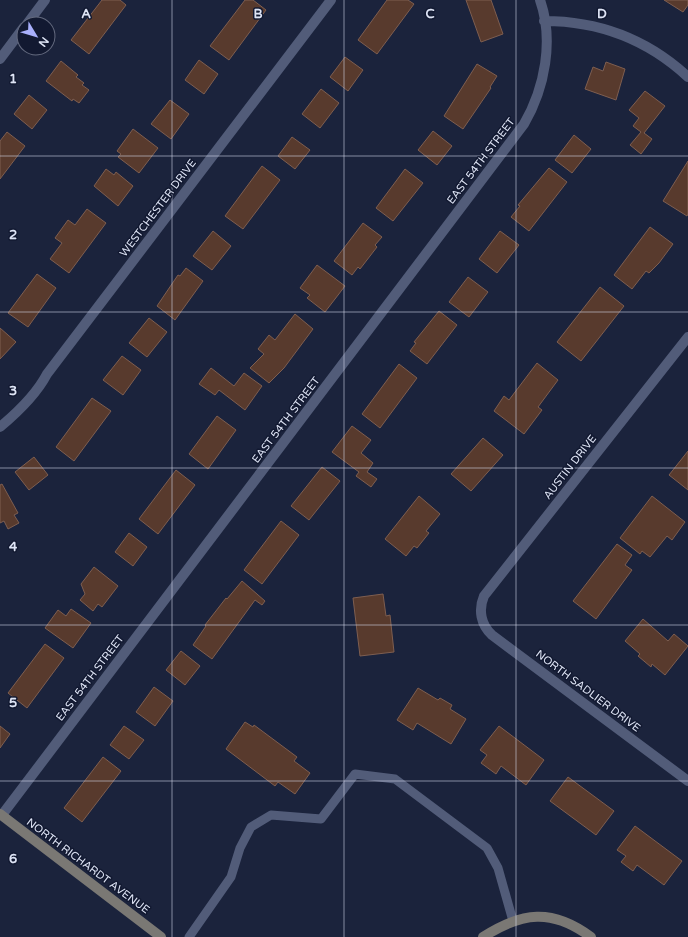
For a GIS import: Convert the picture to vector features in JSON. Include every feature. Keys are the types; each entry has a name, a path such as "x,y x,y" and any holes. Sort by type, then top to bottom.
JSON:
{"street":[{"path":"32,16 45,0"},
{"name":"WESTCHESTER DRIVE","path":"0,427 22,408 43,381 331,0"},
{"name":"EAST 54TH STREET","path":"1,814 524,124 536,101 546,57 544,21 540,0"},
{"path":"544,21 588,24 618,33 653,50 688,77"},
{"path":"0,59 16,38"},
{"name":"AUSTIN DRIVE","path":"481,616 484,596 688,337"},
{"name":"NORTH SADLIER DRIVE","path":"481,616 484,625 492,635 688,781"},
{"name":"NORTH RICHARDT AVENUE","path":"1,814 161,937"},
{"path":"483,937 513,921 536,916 562,920 591,937"}],"lane":[{"path":"189,937 231,877 240,848 251,827 271,815 321,819 355,774 395,779 487,848 498,868 513,921"}],"building":[{"path":"102,0 120,0 126,5 89,54 71,40"},
{"path":"245,0 253,0 266,10 229,60 210,46"},
{"path":"387,0 408,0 414,4 377,54 358,40"},
{"path":"466,0 491,0 503,34 481,42"},
{"path":"664,0 688,0 688,5 683,12"},
{"path":"345,57 363,70 348,91 330,77"},
{"path":"199,60 218,74 204,94 185,80"},
{"path":"61,61 78,75 76,77 84,83 82,85 89,90 79,103 73,99 72,101 46,81"},
{"path":"606,62 625,69 616,100 585,89 593,67 603,71"},
{"path":"477,64 497,76 490,87 491,88 463,129 444,116"},
{"path":"321,89 339,103 320,128 302,114"},
{"path":"645,91 665,106 644,133 652,139 641,154 630,145 641,132 633,126 639,118 629,110"},
{"path":"29,95 47,110 32,129 14,114"},
{"path":"170,100 189,114 171,139 151,124"},
{"path":"133,129 158,148 139,173 118,157 121,154 117,151"},
{"path":"433,131 452,146 437,165 418,150"},
{"path":"7,132 25,146 0,179 0,141"},
{"path":"574,135 591,149 572,173 555,160"},
{"path":"292,137 310,150 295,169 278,156"},
{"path":"688,161 688,214 687,216 663,201"},
{"path":"262,166 280,180 243,229 225,216"},
{"path":"549,168 567,182 529,231 511,217 520,206 518,205"},
{"path":"106,169 114,175 116,172 133,186 118,206 94,186"},
{"path":"405,169 423,183 393,221 376,208"},
{"path":"87,209 106,223 69,273 50,259 62,243 55,238 68,220 75,225"},
{"path":"363,223 382,237 375,245 377,247 360,269 358,267 352,275 334,261"},
{"path":"650,227 673,244 659,263 649,273 646,271 632,289 614,275"},
{"path":"213,231 231,246 212,270 193,256"},
{"path":"500,231 519,245 497,273 479,259"},
{"path":"317,265 345,286 325,312 307,298 310,295 300,288"},
{"path":"186,268 203,281 175,320 157,306 178,275 180,276"},
{"path":"37,274 56,288 28,327 8,313"},
{"path":"468,277 488,292 469,317 449,302"},
{"path":"600,287 624,306 581,361 557,342"},
{"path":"439,311 457,325 427,364 410,351 416,343 414,342"},
{"path":"295,314 313,329 284,368 269,383 250,368 264,354 258,349 269,335 275,340"},
{"path":"149,318 167,332 147,357 129,343"},
{"path":"0,328 16,342 0,359"},
{"path":"122,356 141,370 123,395 103,380"},
{"path":"537,363 558,380 538,407 542,410 524,434 494,411 504,396 509,400"},
{"path":"399,364 417,378 380,428 362,414"},
{"path":"211,368 234,386 244,373 262,386 245,410 219,390 215,395 199,384"},
{"path":"92,398 111,411 74,461 56,447"},
{"path":"217,416 236,430 208,469 189,454"},
{"path":"352,426 371,440 361,453 373,463 367,472 377,479 371,487 356,476 359,472 332,452"},
{"path":"483,438 503,455 471,491 451,474"},
{"path":"688,451 688,490 669,475"},
{"path":"34,457 48,475 29,490 15,472"},
{"path":"322,467 340,481 309,520 291,506"},
{"path":"176,470 195,485 158,534 139,519"},
{"path":"2,484 18,513 14,515 19,523 8,529 4,521 0,523 0,485"},
{"path":"419,496 440,514 426,531 429,533 417,548 414,546 406,556 385,539"},
{"path":"652,496 685,522 672,540 667,536 650,557 642,551 640,554 620,538"},
{"path":"281,521 299,535 262,584 244,570"},
{"path":"129,533 147,547 133,566 115,552"},
{"path":"617,544 632,555 625,565 632,570 596,619 573,601"},
{"path":"94,567 118,586 102,607 98,604 93,611 80,600 85,594 81,584"},
{"path":"242,581 265,601 262,605 255,600 212,659 193,645 206,626 205,625 226,598 227,599"},
{"path":"383,594 386,616 390,615 394,652 360,656 353,598"},
{"path":"71,609 91,623 73,648 45,628 58,610 66,616"},
{"path":"643,619 668,641 674,634 688,646 665,675 652,664 651,667 638,656 640,654 625,641"},
{"path":"45,644 64,658 27,708 8,693"},
{"path":"181,651 200,666 185,685 166,670"},
{"path":"154,687 173,701 155,726 136,712"},
{"path":"418,688 438,700 440,698 452,705 450,709 466,719 451,744 417,723 413,730 397,720"},
{"path":"245,722 253,727 254,725 297,757 294,761 310,773 295,794 278,782 275,786 226,749"},
{"path":"0,726 10,734 0,748"},
{"path":"124,726 144,740 129,759 110,745"},
{"path":"499,726 544,760 526,785 501,766 496,774 481,763 487,755 480,750"},
{"path":"103,757 121,771 82,822 64,808"},
{"path":"568,777 614,811 596,835 550,801"},
{"path":"635,826 682,861 664,885 637,865 633,871 621,862 626,856 617,850"}]}
